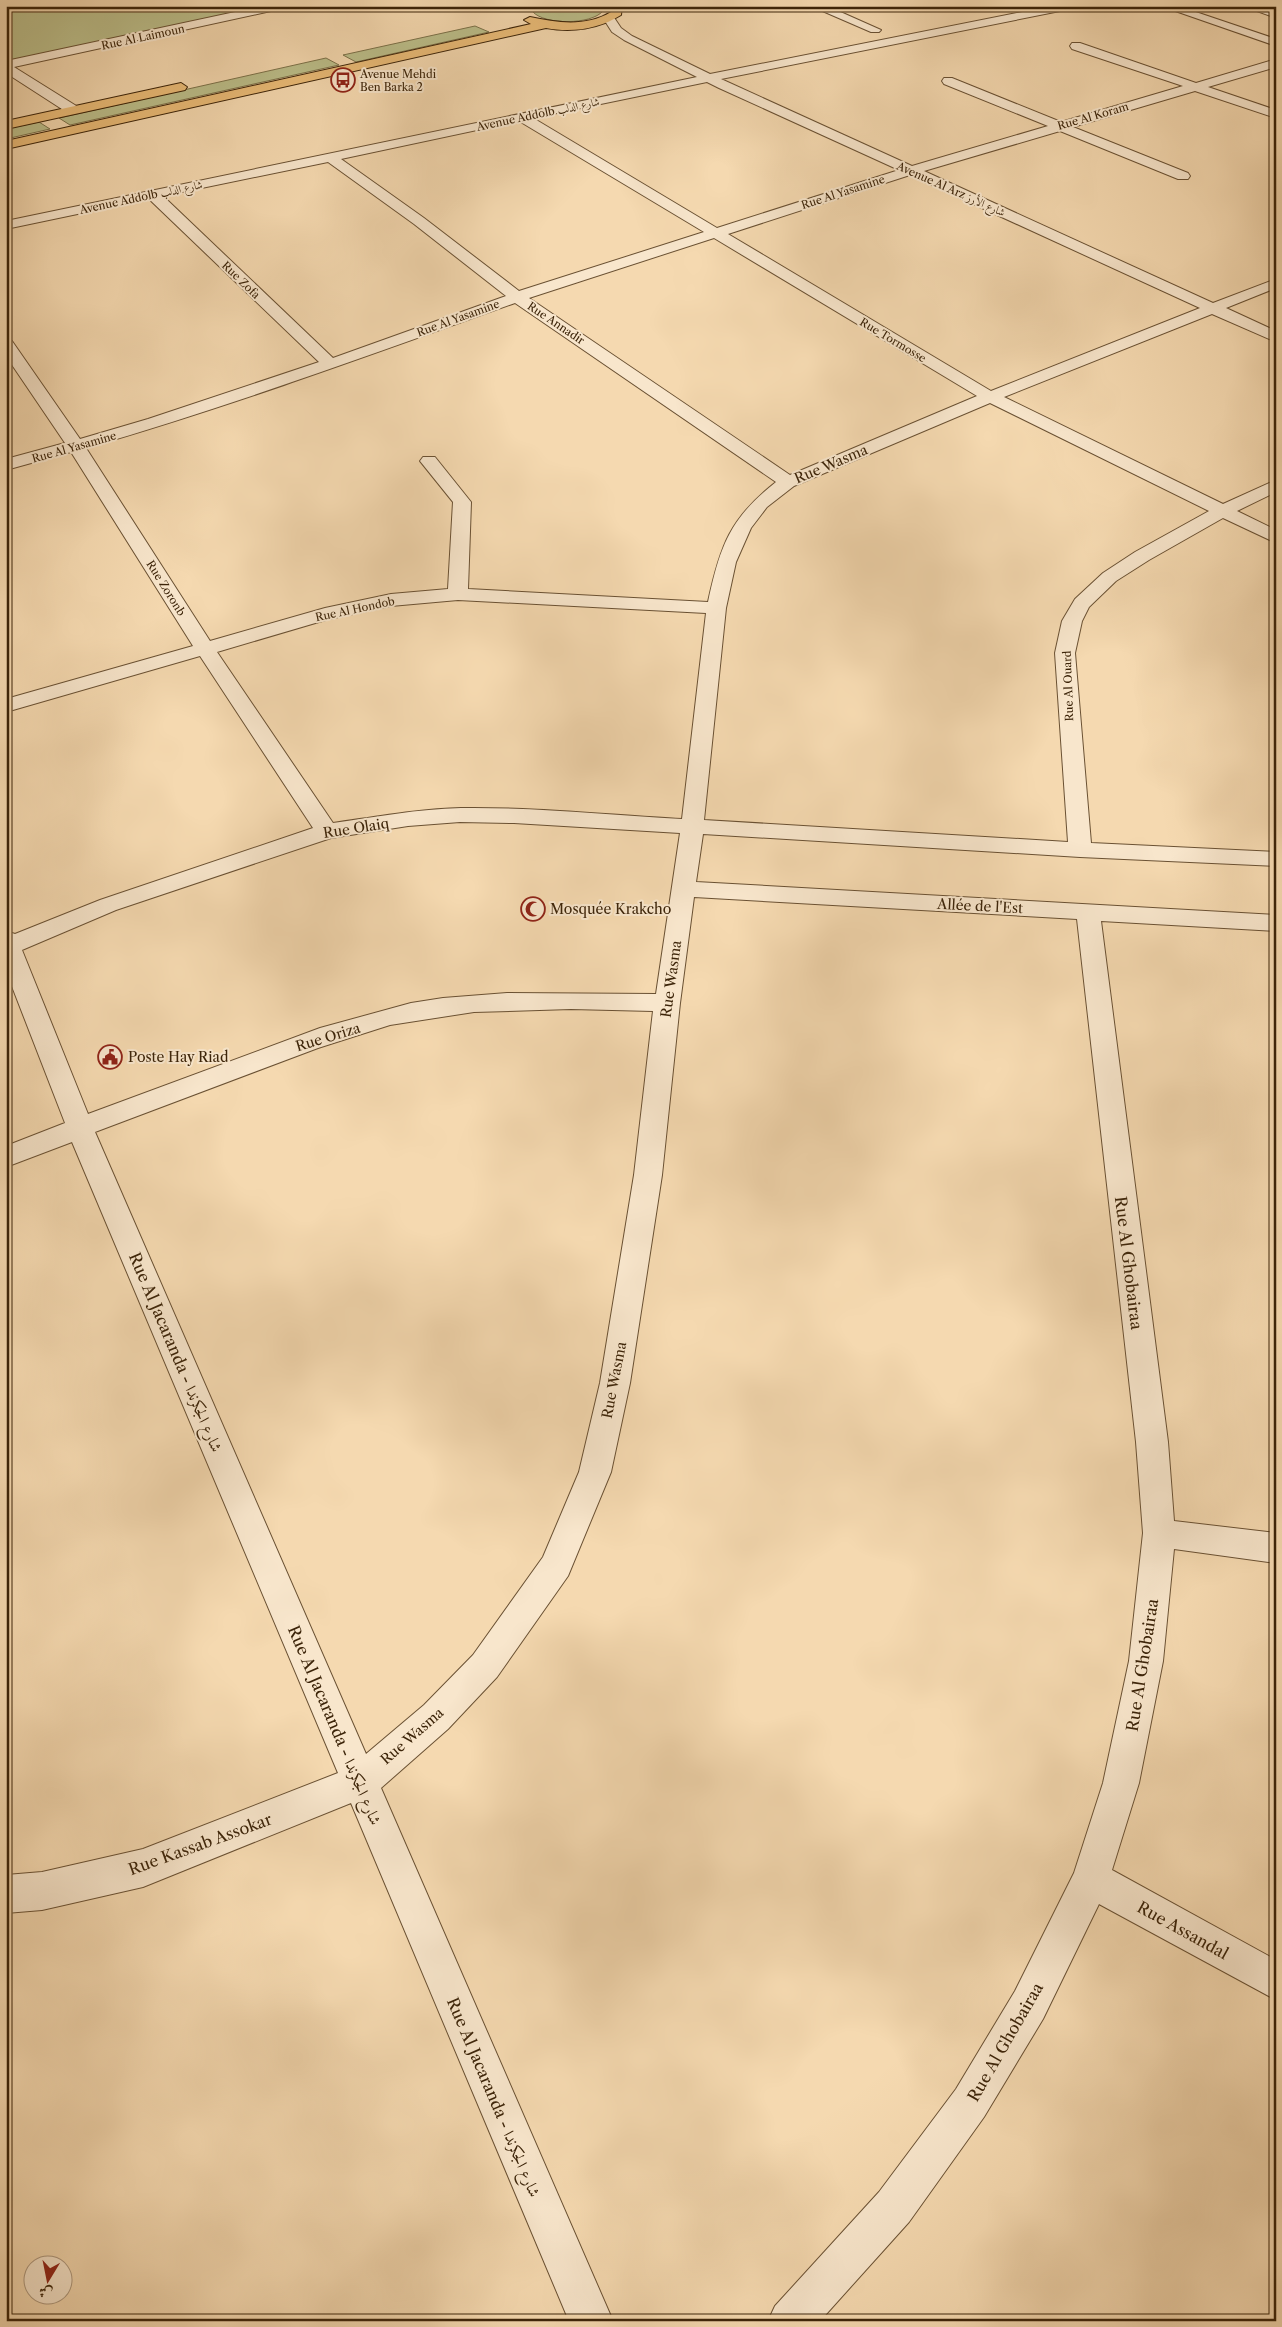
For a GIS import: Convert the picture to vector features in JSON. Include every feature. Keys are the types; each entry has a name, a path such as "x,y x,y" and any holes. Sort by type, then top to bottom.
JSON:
{"main road":[{"path":"520,12 527,19 565,26 582,25 610,18 616,13 618,7"},
{"path":"6,145 547,24"},
{"path":"6,125 195,84"}],"street":[{"name":"Rue Al Laimoun","path":"6,66 280,6"},
{"path":"816,6 879,29 850,35"},
{"name":"Avenue Addolb شارع الدلب","path":"6,225 523,118 707,71 1070,6"},
{"path":"1166,6 1276,43"},
{"path":"1248,6 1276,15"},
{"name":"Avenue Al Arz شارع الأرز","path":"610,18 616,30 628,38 688,68 707,71 910,171 1273,336"},
{"name":"Avenue Al Arz شارع الأرز","path":"565,26 628,38"},
{"path":"1076,46 1198,85 1276,114"},
{"name":"Rue Al Koram","path":"910,171 1276,63"},
{"path":"6,66 73,110"},
{"path":"665,72 688,68"},
{"path":"948,81 1183,176"},
{"name":"Rue Tormosse","path":"523,118 714,234 990,397 1220,512 1276,537"},
{"name":"Rue Annadir","path":"330,157 420,221 517,296 788,482"},
{"name":"Rue Al Yasamine","path":"6,465 76,447 154,423 330,364 517,296 910,171"},
{"name":"Rue Zofa","path":"153,195 330,364"},
{"path":"1228,288 1273,284"},
{"path":"1273,284 1260,299 1259,310 1273,336"},
{"name":"Rue Wasma","path":"360,1782 436,1717 486,1666 556,1566 594,1472 615,1383 648,1175 667,1003 692,828 716,608 726,562 742,527 761,503 788,482 990,397 1273,284"},
{"path":"1163,285 1208,288"},
{"name":"Rue Zoronb","path":"6,344 76,447 205,649 327,831"},
{"path":"429,461 462,502 458,594"},
{"name":"Rue Al Ouard","path":"1080,850 1066,653 1067,638 1080,604 1105,580 1125,566 1220,512 1276,485"},
{"name":"Rue Al Hondob","path":"6,706 325,614 391,600 458,594 716,608"},
{"name":"Rue Olaiq","path":"7,944 108,905 327,831 460,815 514,816 692,828"},
{"path":"692,828 1276,859"},
{"name":"Allée de l'Est","path":"684,889 1276,922"},
{"name":"Rue Al Ghobairaa","path":"790,2321 894,2207 970,2103 1029,2005 1091,1879 1121,1784 1146,1661 1159,1533 1152,1442 1088,912"},
{"name":"Rue Al Jacaranda - شارع الجكرندا","path":"7,944 80,1128 475,2054 592,2321"},
{"name":"Rue Oriza","path":"6,1157 318,1038 410,1012 479,1003 561,1000 667,1003"},
{"path":"1159,1533 1276,1548"},
{"name":"Rue Kassab Assokar","path":"6,1894 42,1891 143,1868 360,1782"},
{"name":"Rue Assandal","path":"1091,1879 1276,1980"}],"green space":[{"path":"6,6 277,6 11,62 6,59"},
{"path":"536,6 601,6 603,11 589,19 568,22 539,16 533,12"},
{"path":"475,26 489,32 356,62 343,55"},
{"path":"326,58 339,65 70,125 59,118"},
{"path":"39,122 50,129 6,139 6,129"}],"place":[{"name":"Avenue Mehdi Ben Barka 2","path":"343,80"},
{"name":"Mosquée Krakcho","path":"533,909"},
{"name":"Poste Hay Riad","path":"110,1057"}]}
